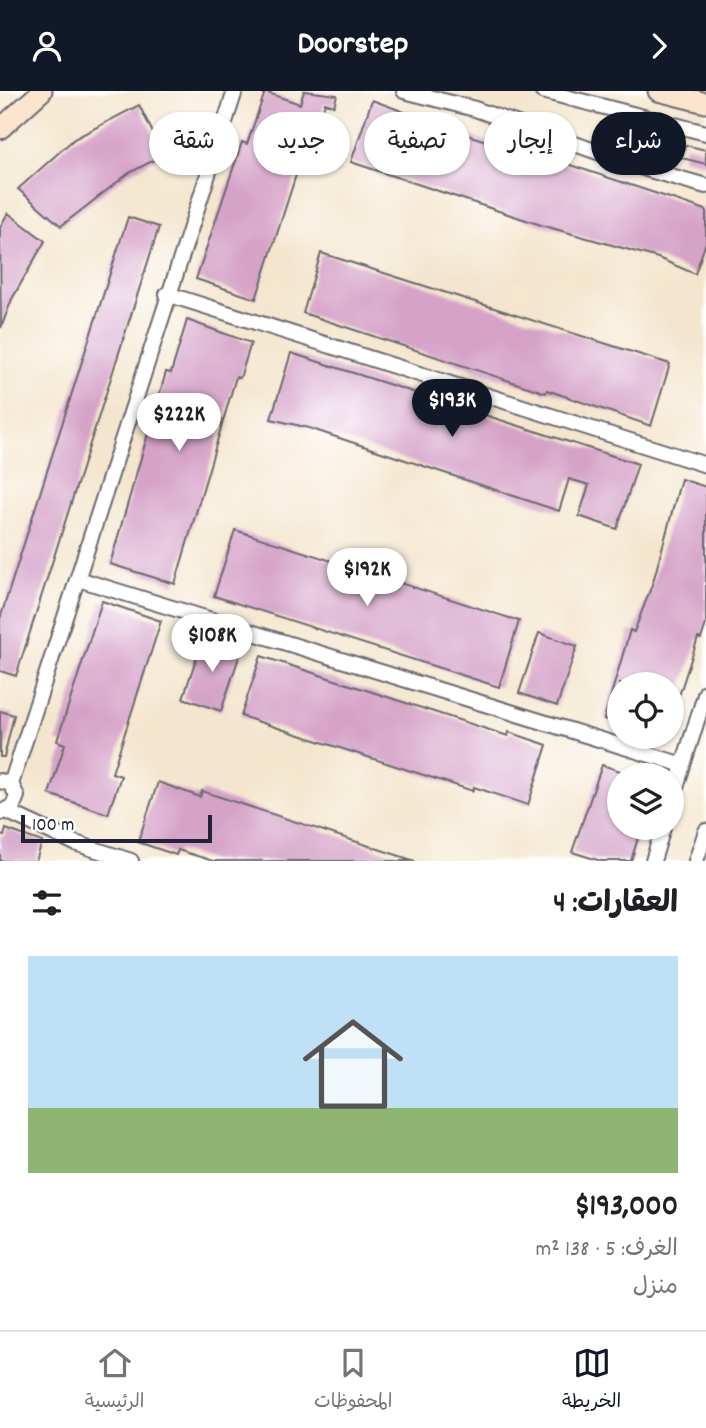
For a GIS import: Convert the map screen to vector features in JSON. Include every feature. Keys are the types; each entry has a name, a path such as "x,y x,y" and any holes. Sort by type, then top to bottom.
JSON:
{"street":[{"path":"0,129 42,91"},
{"path":"131,861 98,856 3,812 16,801 5,783 78,579 167,294 235,91"},
{"path":"404,91 591,140"},
{"path":"542,91 621,112"},
{"path":"659,91 706,103"},
{"path":"686,128 706,133"},
{"path":"686,175 706,186"},
{"path":"167,294 706,465"},
{"path":"78,579 676,763"},
{"path":"684,763 706,692"},
{"path":"696,861 706,831"},
{"path":"653,861 659,840"}],"building":[{"path":"304,91 337,95 334,106 325,103 322,112 258,112 265,92 300,104"},
{"path":"372,100 404,112 368,112"},
{"path":"139,105 149,125 149,163 129,173 61,226 18,189 74,139"},
{"path":"364,124 364,166 351,162"},
{"path":"253,127 253,175 296,175 256,299 196,279 231,175 239,175 239,151 242,142 247,144"},
{"path":"470,136 484,140 484,175 577,175 577,167 591,172 591,175 600,175 706,210 706,242 695,274 658,258 541,225 390,175 470,175"},
{"path":"686,145 706,150 706,164 686,159"},
{"path":"8,213 45,241 12,299 1,328 0,227"},
{"path":"128,217 159,227 16,676 0,671 0,619"},
{"path":"321,253 670,364 651,426 547,390 546,393 303,313"},
{"path":"187,320 251,343 240,378 236,377 175,584 110,564 166,372 171,373"},
{"path":"291,353 638,464 617,529 579,516 589,485 569,479 559,511 309,428 271,419"},
{"path":"681,479 706,487 706,624 701,639 698,638 684,681 684,672 618,672 630,630 634,632 653,582"},
{"path":"235,530 519,621 499,687 214,596"},
{"path":"102,601 161,621 112,773 121,776 108,814 49,794 65,744 57,741"},
{"path":"539,633 577,646 557,706 519,693"},
{"path":"203,638 241,651 221,711 183,698"},
{"path":"261,656 508,736 509,732 547,745 528,805 474,787 473,791 241,716"},
{"path":"0,711 14,715 4,757 0,757"},
{"path":"602,765 607,767 607,840 637,840 631,861 601,861 572,852"},
{"path":"158,782 200,797 202,791 415,861 213,861 178,850 176,855 138,842"},
{"path":"6,829 42,842 36,861 0,861 0,835 4,836"}]}
